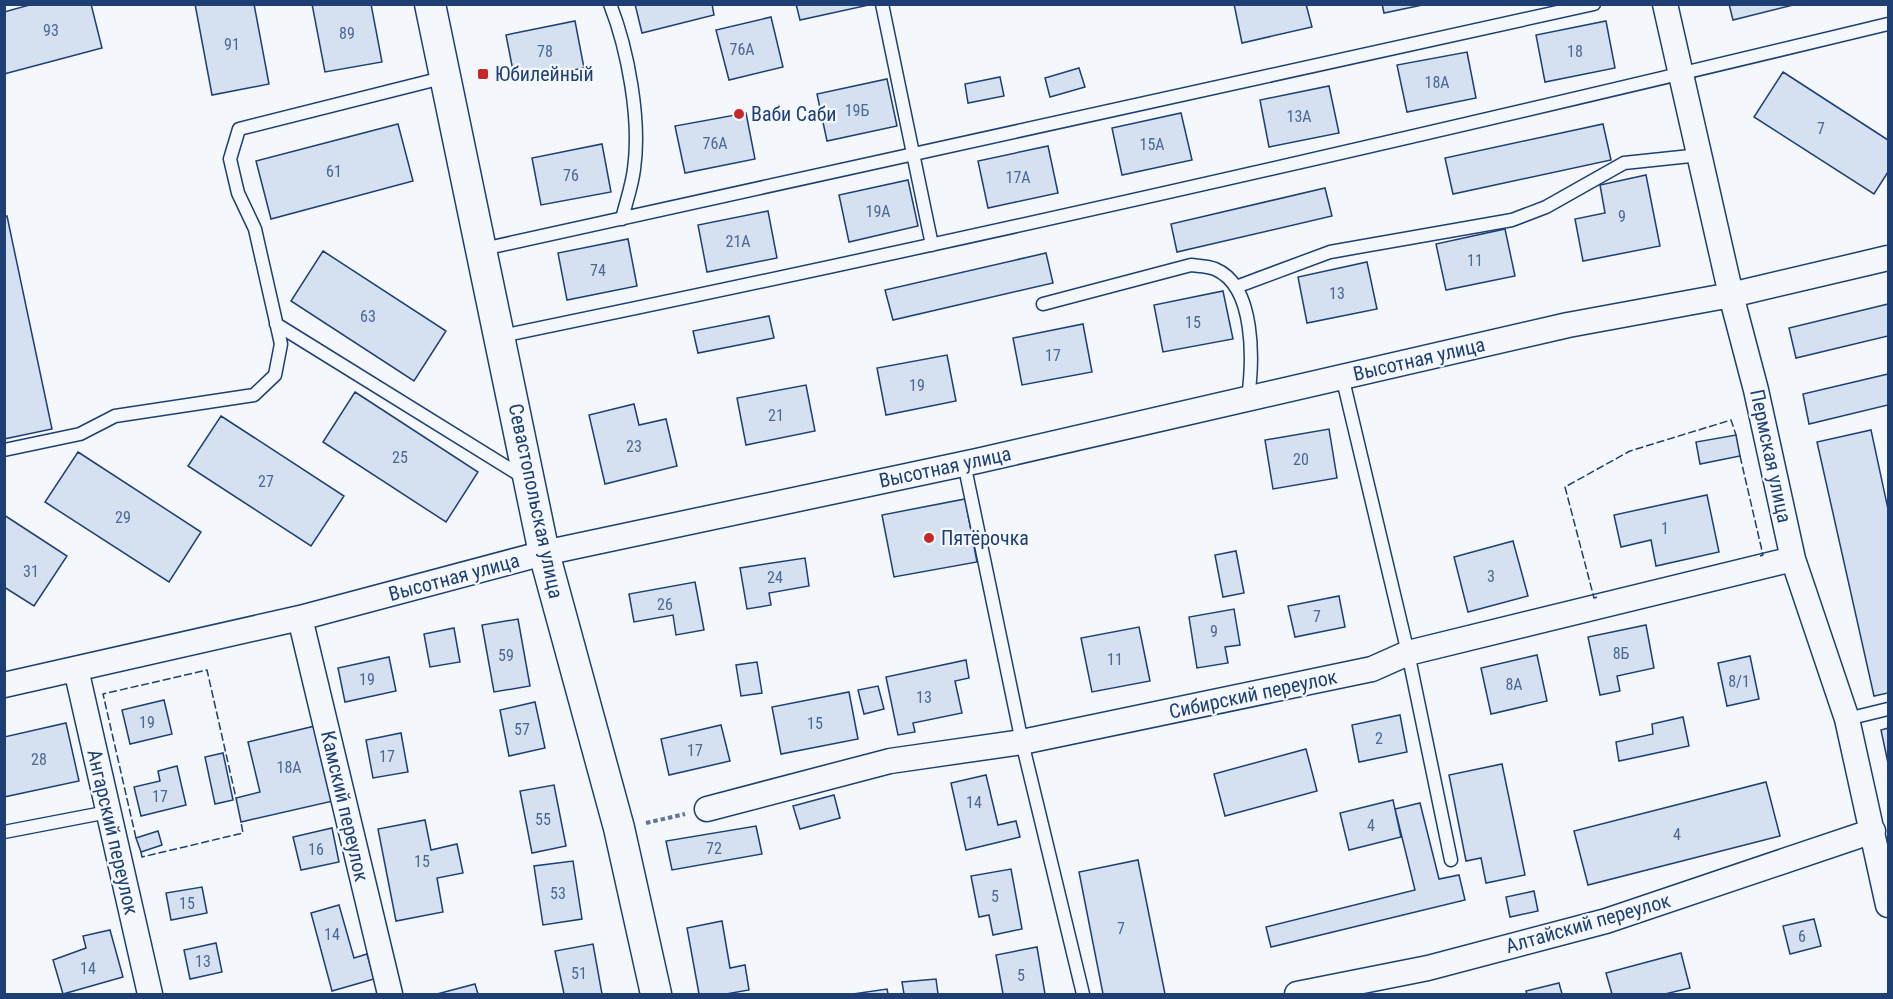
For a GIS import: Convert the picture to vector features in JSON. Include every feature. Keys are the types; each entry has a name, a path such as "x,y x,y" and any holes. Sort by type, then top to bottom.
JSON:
{"street":[{"name":"Севастопольская улица","path":"430,4 483,249 544,552 619,828 656,994"},
{"name":"Пермская улица","path":"1665,4 1731,295 1756,390 1793,559 1847,719 1888,905"},
{"name":"Высотная улица","path":"4,685 300,618 544,552 964,463 1568,325 1731,295 1888,258"},
{"name":"Сибирский переулок","path":"707,809 890,761 1022,742 1372,669 1408,653 1793,559"},
{"name":"Камский переулок","path":"300,618 390,994"},
{"name":"Ангарский переулок","path":"76,669 150,994"},
{"name":"Алтайский переулок","path":"1297,994 1428,968 1606,921 1873,831"}],"lane":[{"path":"610,4 629,75 637,129 634,169 622,219"},
{"path":"882,4 932,245"},
{"path":"483,249 1594,4"},
{"path":"501,336 932,245 1681,74 1888,24"},
{"path":"4,450 80,434 115,416 254,395 275,375 281,344 255,229 238,193 230,159 239,129 447,77"},
{"path":"1236,287 1330,252 1512,220 1546,207 1624,164 1700,155"},
{"path":"1043,304 1191,266 1215,269 1236,287 1249,330 1253,363 1248,398"},
{"path":"276,324 530,480"},
{"path":"1342,376 1408,653 1451,860"},
{"path":"964,463 1022,742 1083,994"},
{"path":"1847,719 1888,709"},
{"path":"4,832 108,812"}],"path":[{"path":"619,828 707,809"}],"building":[{"path":"33,4 91,4 102,48 4,74 4,12"},
{"path":"195,4 254,4 269,84 212,95"},
{"path":"312,4 371,4 382,62 325,72"},
{"path":"635,4 712,4 714,15 642,33"},
{"path":"796,4 869,4 869,5 800,20"},
{"path":"1234,4 1306,4 1312,27 1242,43"},
{"path":"1382,4 1427,4 1384,13"},
{"path":"1729,4 1797,4 1733,20"},
{"path":"771,17 783,67 729,80 716,30"},
{"path":"575,21 584,68 515,81 506,35"},
{"path":"1606,21 1615,68 1545,82 1536,35"},
{"path":"1467,52 1476,98 1407,112 1397,65"},
{"path":"1079,68 1085,87 1050,97 1045,78"},
{"path":"1783,72 1888,140 1888,172 1874,194 1754,117"},
{"path":"1000,77 1004,96 968,103 965,84"},
{"path":"887,79 897,126 827,141 817,94"},
{"path":"1329,86 1339,133 1269,147 1260,100"},
{"path":"746,113 755,159 685,173 675,126"},
{"path":"1181,113 1192,160 1122,175 1112,128"},
{"path":"398,124 413,181 271,219 256,161"},
{"path":"1603,124 1611,160 1453,194 1445,158"},
{"path":"602,144 611,192 541,205 532,158"},
{"path":"1048,146 1058,193 988,208 978,161"},
{"path":"1646,175 1660,246 1583,261 1575,219 1605,213 1600,185"},
{"path":"908,180 918,226 849,242 839,195"},
{"path":"1325,188 1332,216 1177,252 1171,224"},
{"path":"768,211 777,258 707,272 698,225"},
{"path":"7,216 52,429 4,439 4,217"},
{"path":"1505,229 1515,276 1446,290 1436,244"},
{"path":"628,239 637,286 567,300 558,253"},
{"path":"323,251 446,331 414,381 291,301"},
{"path":"1046,253 1053,283 893,320 885,290"},
{"path":"1367,262 1377,309 1307,323 1298,277"},
{"path":"1223,291 1233,339 1163,352 1154,305"},
{"path":"1888,304 1888,336 1796,358 1789,328"},
{"path":"769,316 774,338 698,353 693,331"},
{"path":"1083,324 1092,372 1022,385 1013,338"},
{"path":"947,355 956,401 886,415 877,368"},
{"path":"1888,374 1888,405 1809,424 1803,394"},
{"path":"806,385 815,431 746,445 737,398"},
{"path":"355,392 478,472 446,522 323,442"},
{"path":"634,404 639,425 666,419 677,466 605,484 589,415"},
{"path":"221,416 344,496 311,546 188,466"},
{"path":"1329,429 1337,478 1273,489 1265,440"},
{"path":"1871,430 1888,509 1888,693 1874,696 1817,442"},
{"path":"1736,435 1740,456 1700,464 1696,442"},
{"path":"78,452 201,532 169,582 45,502"},
{"path":"1707,495 1719,552 1656,566 1651,540 1621,547 1614,515"},
{"name":"Пятёрочка","path":"965,499 977,562 894,577 882,515"},
{"path":"4,515 67,556 34,606 4,587"},
{"path":"1513,541 1528,596 1468,612 1454,557"},
{"path":"1236,551 1244,593 1223,597 1215,555"},
{"path":"805,558 809,586 769,593 771,605 747,609 740,568"},
{"path":"695,582 704,630 676,635 673,615 634,622 629,594"},
{"path":"1339,596 1345,627 1295,637 1288,606"},
{"path":"1234,609 1240,645 1225,647 1228,663 1197,668 1189,617"},
{"path":"518,619 530,686 494,692 482,625"},
{"path":"1646,625 1654,668 1617,676 1620,691 1600,695 1588,637"},
{"path":"1139,627 1150,681 1092,692 1081,638"},
{"path":"454,628 460,662 430,667 424,634"},
{"path":"1537,655 1547,701 1491,714 1481,668"},
{"path":"1750,656 1759,699 1727,706 1718,663"},
{"path":"389,657 396,691 345,702 338,668"},
{"path":"966,660 969,678 955,681 962,713 913,723 915,732 898,735 886,677"},
{"path":"757,662 762,693 741,696 736,665"},
{"path":"878,686 884,709 864,714 858,690"},
{"path":"849,692 858,739 781,754 772,707"},
{"path":"164,700 172,734 130,744 122,710"},
{"path":"535,702 545,748 509,756 500,710"},
{"path":"1400,715 1407,752 1359,762 1352,725"},
{"path":"1683,717 1689,746 1619,761 1616,742 1653,734 1652,724"},
{"path":"66,723 79,781 4,797 4,737"},
{"path":"721,725 730,761 669,775 661,739"},
{"path":"315,726 333,801 241,822 236,798 260,792 248,742"},
{"path":"1888,728 1888,763 1881,730"},
{"path":"401,733 408,772 373,778 366,740"},
{"path":"1306,749 1317,791 1225,816 1214,774"},
{"path":"223,753 233,800 215,804 205,757"},
{"path":"1502,764 1525,875 1486,883 1481,858 1466,861 1449,775"},
{"path":"177,766 186,805 141,816 134,787 160,781 158,771"},
{"path":"986,775 998,825 1016,821 1020,837 966,850 951,783"},
{"path":"1766,782 1780,836 1588,885 1574,831"},
{"path":"554,785 566,846 532,853 520,791"},
{"path":"834,795 840,818 800,829 793,806"},
{"path":"1393,800 1401,837 1349,850 1340,813"},
{"path":"1420,803 1439,879 1459,875 1465,900 1271,947 1266,927 1415,890 1395,809"},
{"path":"425,820 431,850 457,844 463,873 437,878 443,912 396,921 378,829"},
{"path":"756,826 762,854 672,870 666,841"},
{"path":"332,828 339,862 301,870 293,837"},
{"path":"158,831 162,845 141,852 136,838"},
{"path":"1138,860 1165,994 1103,994 1079,872"},
{"path":"573,861 582,919 543,925 534,866"},
{"path":"1011,869 1022,929 993,935 989,915 979,917 971,876"},
{"path":"202,887 207,913 171,920 166,893"},
{"path":"1534,891 1538,911 1510,917 1506,897"},
{"path":"339,905 354,958 367,954 374,979 332,991 311,913"},
{"path":"1814,919 1821,946 1790,954 1783,926"},
{"path":"722,921 730,968 745,965 749,990 726,994 699,994 687,928"},
{"path":"110,930 123,977 63,994 53,960 86,948 83,936"},
{"path":"216,943 222,972 190,979 184,950"},
{"path":"593,944 602,994 564,994 555,951"},
{"path":"1037,947 1045,994 1003,994 996,955"},
{"path":"1681,953 1690,988 1665,994 1612,994 1606,973"},
{"path":"936,979 938,994 904,994 902,982"},
{"path":"1559,983 1562,994 1527,994 1526,991"},
{"path":"475,984 478,994 437,994"},
{"path":"887,989 888,994 853,994"}],"fence":[{"path":"1597,597 1594,598 1565,487 1630,451 1731,420 1736,435"},
{"path":"1740,456 1763,555 1760,556"},
{"path":"136,838 103,694 207,670 236,798"},
{"path":"141,852 142,857 243,833 241,822"}],"place":[{"name":"Юбилейный","path":"483,74"},
{"name":"Ваби Саби","path":"739,114"},
{"name":"Пятёрочка","path":"929,538"}]}
